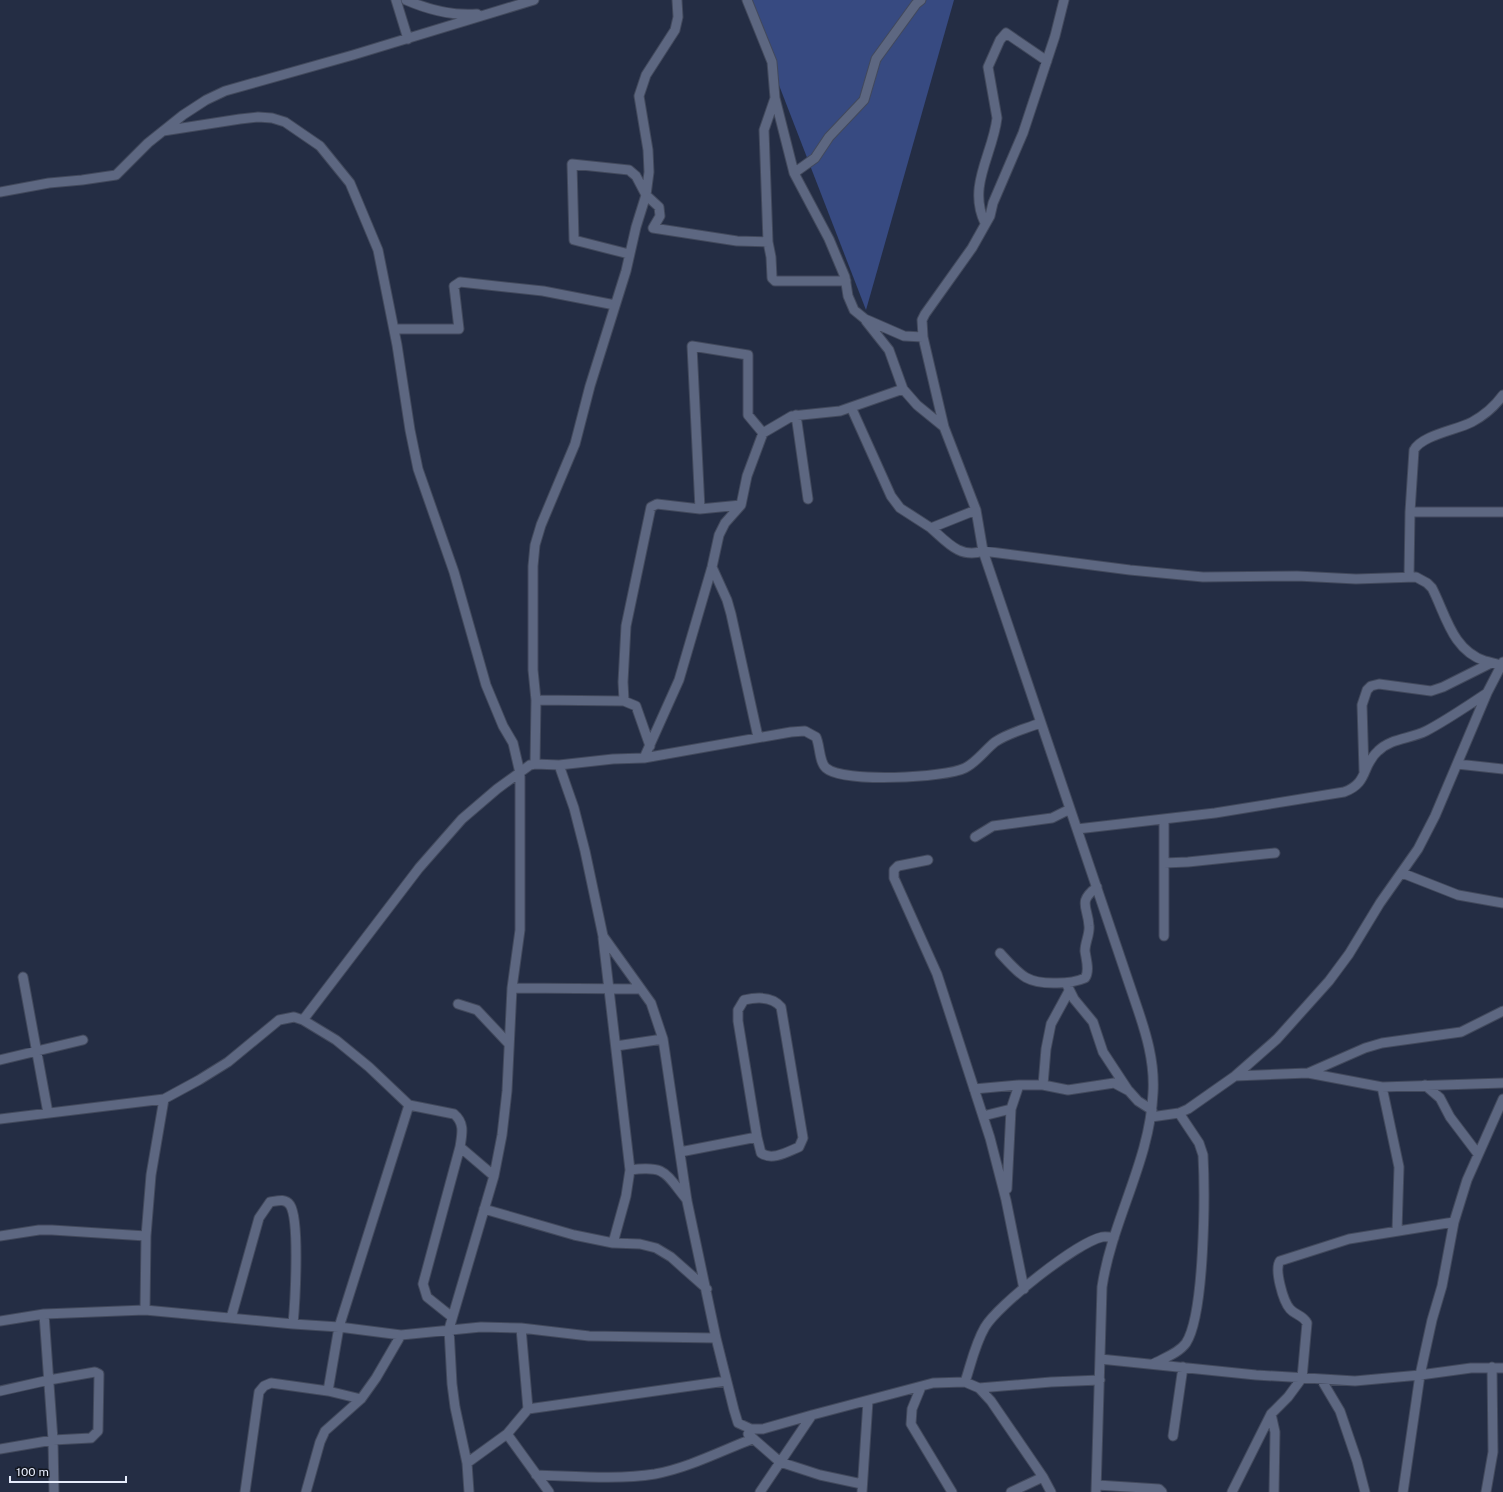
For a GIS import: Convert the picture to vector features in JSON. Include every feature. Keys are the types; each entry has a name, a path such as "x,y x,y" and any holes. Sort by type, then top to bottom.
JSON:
{"street":[{"path":"396,0 408,38"},
{"path":"406,0 440,12 458,15 491,13"},
{"path":"0,192 49,182 82,180 116,175 142,149 194,107 225,91 534,0"},
{"path":"535,764 536,700 533,670 533,566 535,546 541,525 575,444 588,393 615,305 646,194 649,172 648,150 639,96 646,76 675,30 678,17 677,0"},
{"path":"747,0 771,57 774,74 775,98 794,173 825,231 846,281 851,304 854,310 865,319 889,350 903,389 917,405 944,427"},
{"path":"794,173 814,158 827,140 861,104 866,96 876,59 916,4 921,0"},
{"path":"1064,0 1047,61 1023,132 993,203 990,216 984,223 972,248 924,314 922,320 923,338 944,427 976,510 983,551 1147,1038 1153,1078 1152,1114 1140,1163 1104,1272 1102,1287 1096,1489 1159,1490 1162,1492"},
{"path":"984,223 979,211 978,192 982,167 996,126 997,118 988,64 1000,40 1006,33 1047,61"},
{"path":"775,98 764,130 768,242 771,257 772,278 776,281 846,281"},
{"path":"164,131 252,118 272,118 285,122 320,146 350,183 376,242 394,329 410,430 418,469 454,572 486,685 503,726 513,743 520,773 520,930 512,988 504,1113 494,1176 449,1329 453,1392 467,1463 470,1492"},
{"path":"629,254 574,240 572,164 629,170 636,176 646,194 660,207 660,216 653,228"},
{"path":"636,227 653,228 737,241 768,242"},
{"path":"394,329 459,329 454,286 460,282 543,291 615,305"},
{"path":"865,319 904,336 923,338"},
{"path":"700,509 692,346 748,355 748,415 763,433"},
{"path":"644,758 679,680 712,567 717,542 722,528 741,505 747,476 763,433 796,415 834,412 903,389"},
{"path":"1409,577 1410,512 1413,454 1415,447 1434,436 1449,432 1473,422 1496,404 1503,395"},
{"path":"851,407 893,500 900,508 931,528 962,552 973,554 983,551 1130,570 1204,577 1297,576 1356,579 1420,578 1432,588 1459,644 1475,656 1499,664"},
{"path":"796,415 808,499"},
{"path":"624,701 626,626 651,507 657,504 700,509 741,505"},
{"path":"931,528 976,510"},
{"path":"1410,512 1503,512"},
{"path":"712,567 727,600 731,614 758,737"},
{"path":"1000,953 1015,970 1035,982 1068,987 1093,1022 1106,1057 1129,1091 1152,1114 1179,1113 1199,1102 1235,1076 1277,1039 1330,981 1349,954 1380,903 1418,849 1435,816 1499,664"},
{"path":"1364,774 1362,705 1366,690 1371,686 1379,684 1431,691 1499,664"},
{"path":"1077,829 1215,813 1344,792 1358,785 1373,756 1386,744 1427,730 1487,694"},
{"path":"536,700 624,701 636,706 650,746"},
{"path":"303,1020 419,868 462,819 497,789 535,764 559,765 613,759 644,758 758,737 805,731 812,734 818,741 826,768 848,775 868,777 922,776 964,769 1006,736 1040,723"},
{"path":"1457,764 1503,769"},
{"path":"559,765 574,808 585,851 603,936 616,1046 630,1170 626,1196 613,1243"},
{"path":"975,837 993,826 1052,818 1070,809"},
{"path":"1164,819 1164,936"},
{"path":"1164,863 1275,854"},
{"path":"928,860 898,866 894,870 894,878 937,974 990,1138 1006,1200 1024,1289"},
{"path":"1402,873 1458,895 1503,903"},
{"path":"1043,1085 1046,1049 1051,1024 1068,987 1087,975 1085,950 1090,927 1085,902 1088,894 1097,887"},
{"path":"603,936 651,1003 663,1039 687,1200 707,1289 716,1338 738,1423 752,1439 780,1462 862,1488 868,1401"},
{"path":"23,977 48,1113"},
{"path":"512,988 641,989"},
{"path":"766,998 776,1001 781,1007 803,1138 802,1143 798,1147 785,1154 771,1156 761,1153 757,1137 738,1021 738,1010 744,1000 766,998"},
{"path":"458,1004 477,1010 508,1043"},
{"path":"1308,1073 1365,1048 1382,1043 1461,1032 1503,1011"},
{"path":"0,1119 164,1099 228,1062 279,1020 294,1017 303,1020 336,1040 409,1105 454,1114 459,1118 461,1124 460,1147 423,1284 427,1296 452,1317"},
{"path":"616,1046 663,1039"},
{"path":"0,1060 83,1040"},
{"path":"1235,1076 1308,1073 1382,1087 1503,1083"},
{"path":"974,1089 1019,1085 1043,1085 1068,1090 1114,1083 1129,1091"},
{"path":"1006,1200 1011,1109 1019,1085"},
{"path":"1425,1085 1440,1098 1450,1117 1478,1154"},
{"path":"1382,1087 1398,1159 1396,1230"},
{"path":"145,1310 146,1236 151,1175 164,1099"},
{"path":"1403,1492 1412,1442 1420,1375 1432,1320 1442,1286 1454,1222 1467,1180 1503,1099"},
{"path":"328,1391 339,1327 409,1105"},
{"path":"983,1116 1011,1109"},
{"path":"1153,1364 1177,1351 1187,1341 1195,1315 1200,1282 1203,1154 1199,1143 1179,1113"},
{"path":"680,1152 757,1137"},
{"path":"460,1147 494,1176"},
{"path":"630,1170 654,1168 663,1172 687,1200"},
{"path":"231,1318 259,1218 270,1202 279,1200 286,1201 291,1206 294,1227 296,1276 293,1324"},
{"path":"484,1209 574,1235 613,1243 640,1244 656,1248 671,1257 707,1289"},
{"path":"1232,1492 1271,1414 1288,1397 1302,1378 1307,1323 1303,1317 1294,1313 1286,1302 1277,1268 1278,1262 1288,1257 1337,1242 1396,1230 1454,1222"},
{"path":"0,1236 39,1230 52,1230 146,1236"},
{"path":"965,1382 984,1328 989,1321 1053,1264 1102,1237 1114,1238"},
{"path":"0,1321 44,1314 145,1310 339,1327 401,1335 481,1327 521,1328 589,1336 716,1338"},
{"path":"44,1314 53,1440 54,1492"},
{"path":"521,1328 528,1409"},
{"path":"306,1492 320,1442 325,1431 361,1399 401,1335"},
{"path":"1100,1359 1320,1380 1355,1381 1492,1367 1503,1368"},
{"path":"1174,1436 1183,1367"},
{"path":"1486,1492 1493,1452 1492,1367"},
{"path":"0,1392 49,1380 95,1372 99,1374 98,1431 91,1438 53,1440 0,1449"},
{"path":"979,1388 1051,1382 1100,1380"},
{"path":"1320,1380 1340,1411 1357,1461 1364,1492"},
{"path":"467,1463 507,1434 528,1409 726,1381"},
{"path":"738,1423 751,1429 763,1429 812,1414 942,1382 965,1382 979,1388 991,1402 1043,1477 1051,1492"},
{"path":"245,1492 259,1392 264,1386 271,1383 328,1391 361,1399"},
{"path":"921,1387 912,1409 911,1424 952,1492"},
{"path":"760,1492 812,1414"},
{"path":"1271,1414 1275,1432 1274,1492"},
{"path":"507,1434 549,1492"},
{"path":"536,1475 629,1476 655,1474 675,1469 752,1439"},
{"path":"1011,1492 1043,1477"}],"shaded area":[{"path":"746,0 954,0 866,310"}]}
